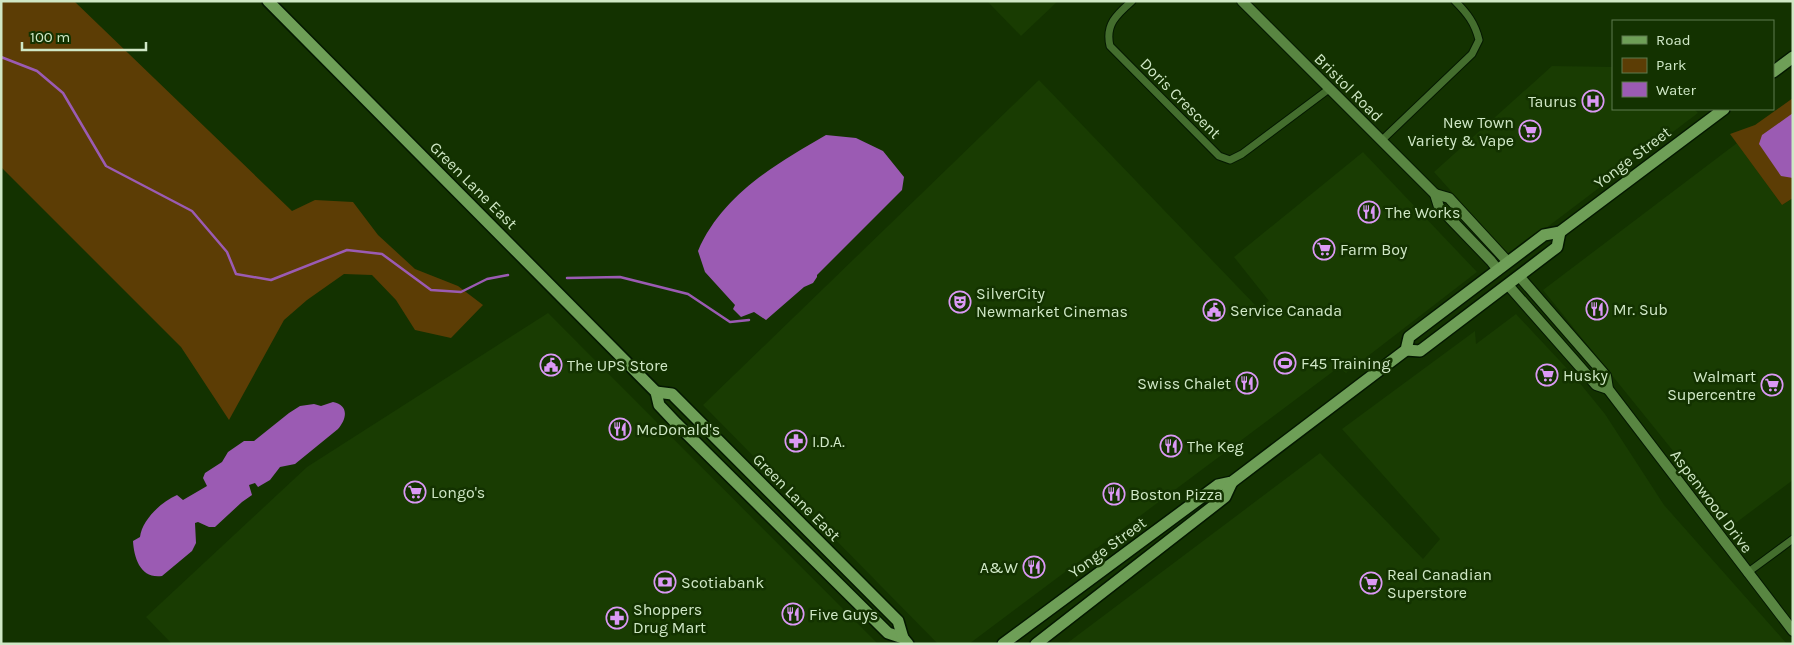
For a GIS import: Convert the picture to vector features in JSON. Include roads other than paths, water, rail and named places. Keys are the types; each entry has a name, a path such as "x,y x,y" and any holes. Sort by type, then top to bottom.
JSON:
{"main road":[{"name":"Green Lane East","path":"268,1 656,392 660,406 676,423 888,633 905,641"},
{"path":"1774,71 1793,57"},
{"name":"Yonge Street","path":"1003,644 1218,485 1232,482 1406,350 1409,337 1544,236 1560,232 1723,110"},
{"name":"Yonge Street","path":"1406,350 1420,351 1508,285 1557,247 1560,232"},
{"name":"Green Lane East","path":"656,392 672,394 714,435 898,621 905,641"},
{"name":"Yonge Street","path":"1036,644 1225,497 1232,482"}],"street":[{"name":"Doris Crescent","path":"1132,1 1109,25 1108,37 1110,46 1219,156 1230,160 1242,154 1329,89"},
{"name":"Bristol Road","path":"1242,1 1435,194 1439,207 1498,270 1508,285"},
{"path":"1381,141 1472,54 1479,40 1476,28 1468,14 1455,1"},
{"name":"Bristol Road","path":"1435,194 1449,198 1519,276"},
{"name":"Aspenwood Drive","path":"1519,276 1606,376 1608,389 1793,631"},
{"name":"Aspenwood Drive","path":"1508,285 1596,385 1608,389"},
{"path":"1748,572 1793,538"}],"water":[{"path":"1793,113 1793,178 1781,176 1759,144 1762,135"},
{"path":"826,135 856,138 883,151 904,177 902,190 817,275 813,283 804,287 766,320 754,312 741,317 733,309 735,305 705,272 698,251 708,231 736,197 788,157"},
{"path":"333,402 342,406 345,413 345,417 338,429 295,464 280,467 270,480 258,487 255,483 249,485 252,495 215,527 209,527 198,522 195,523 196,543 192,551 162,576 155,576 144,571 137,561 133,541 140,537 144,524 153,512 177,495 183,500 207,486 203,478 205,473 222,462 228,452 244,441 254,441 300,406 314,404 321,406"}],"waterway":[{"path":"1,57 37,71 63,93 106,166 192,211 227,252 236,274 271,280 347,250 382,254 431,290 461,292 487,279 508,275"},
{"path":"567,278 620,277 688,294 730,322 749,320"}],"place":[{"name":"Taurus","path":"1593,101"},
{"name":"New Town Variety & Vape","path":"1530,131"},
{"name":"The Works","path":"1369,212"},
{"name":"Farm Boy","path":"1324,249"},
{"name":"SilverCity Newmarket Cinemas","path":"960,302"},
{"name":"Mr. Sub","path":"1597,309"},
{"name":"Service Canada","path":"1214,310"},
{"name":"F45 Training","path":"1285,363"},
{"name":"The UPS Store","path":"551,365"},
{"name":"Husky","path":"1547,375"},
{"name":"Swiss Chalet","path":"1247,383"},
{"name":"Walmart Supercentre","path":"1772,385"},
{"name":"McDonald's","path":"620,429"},
{"name":"I.D.A.","path":"796,441"},
{"name":"The Keg","path":"1171,446"},
{"name":"Longo's","path":"415,492"},
{"name":"Boston Pizza","path":"1114,494"},
{"name":"A&W","path":"1034,567"},
{"name":"Scotiabank","path":"665,582"},
{"name":"Real Canadian Superstore","path":"1371,583"},
{"name":"Five Guys","path":"793,614"},
{"name":"Shoppers Drug Mart","path":"617,618"}]}
